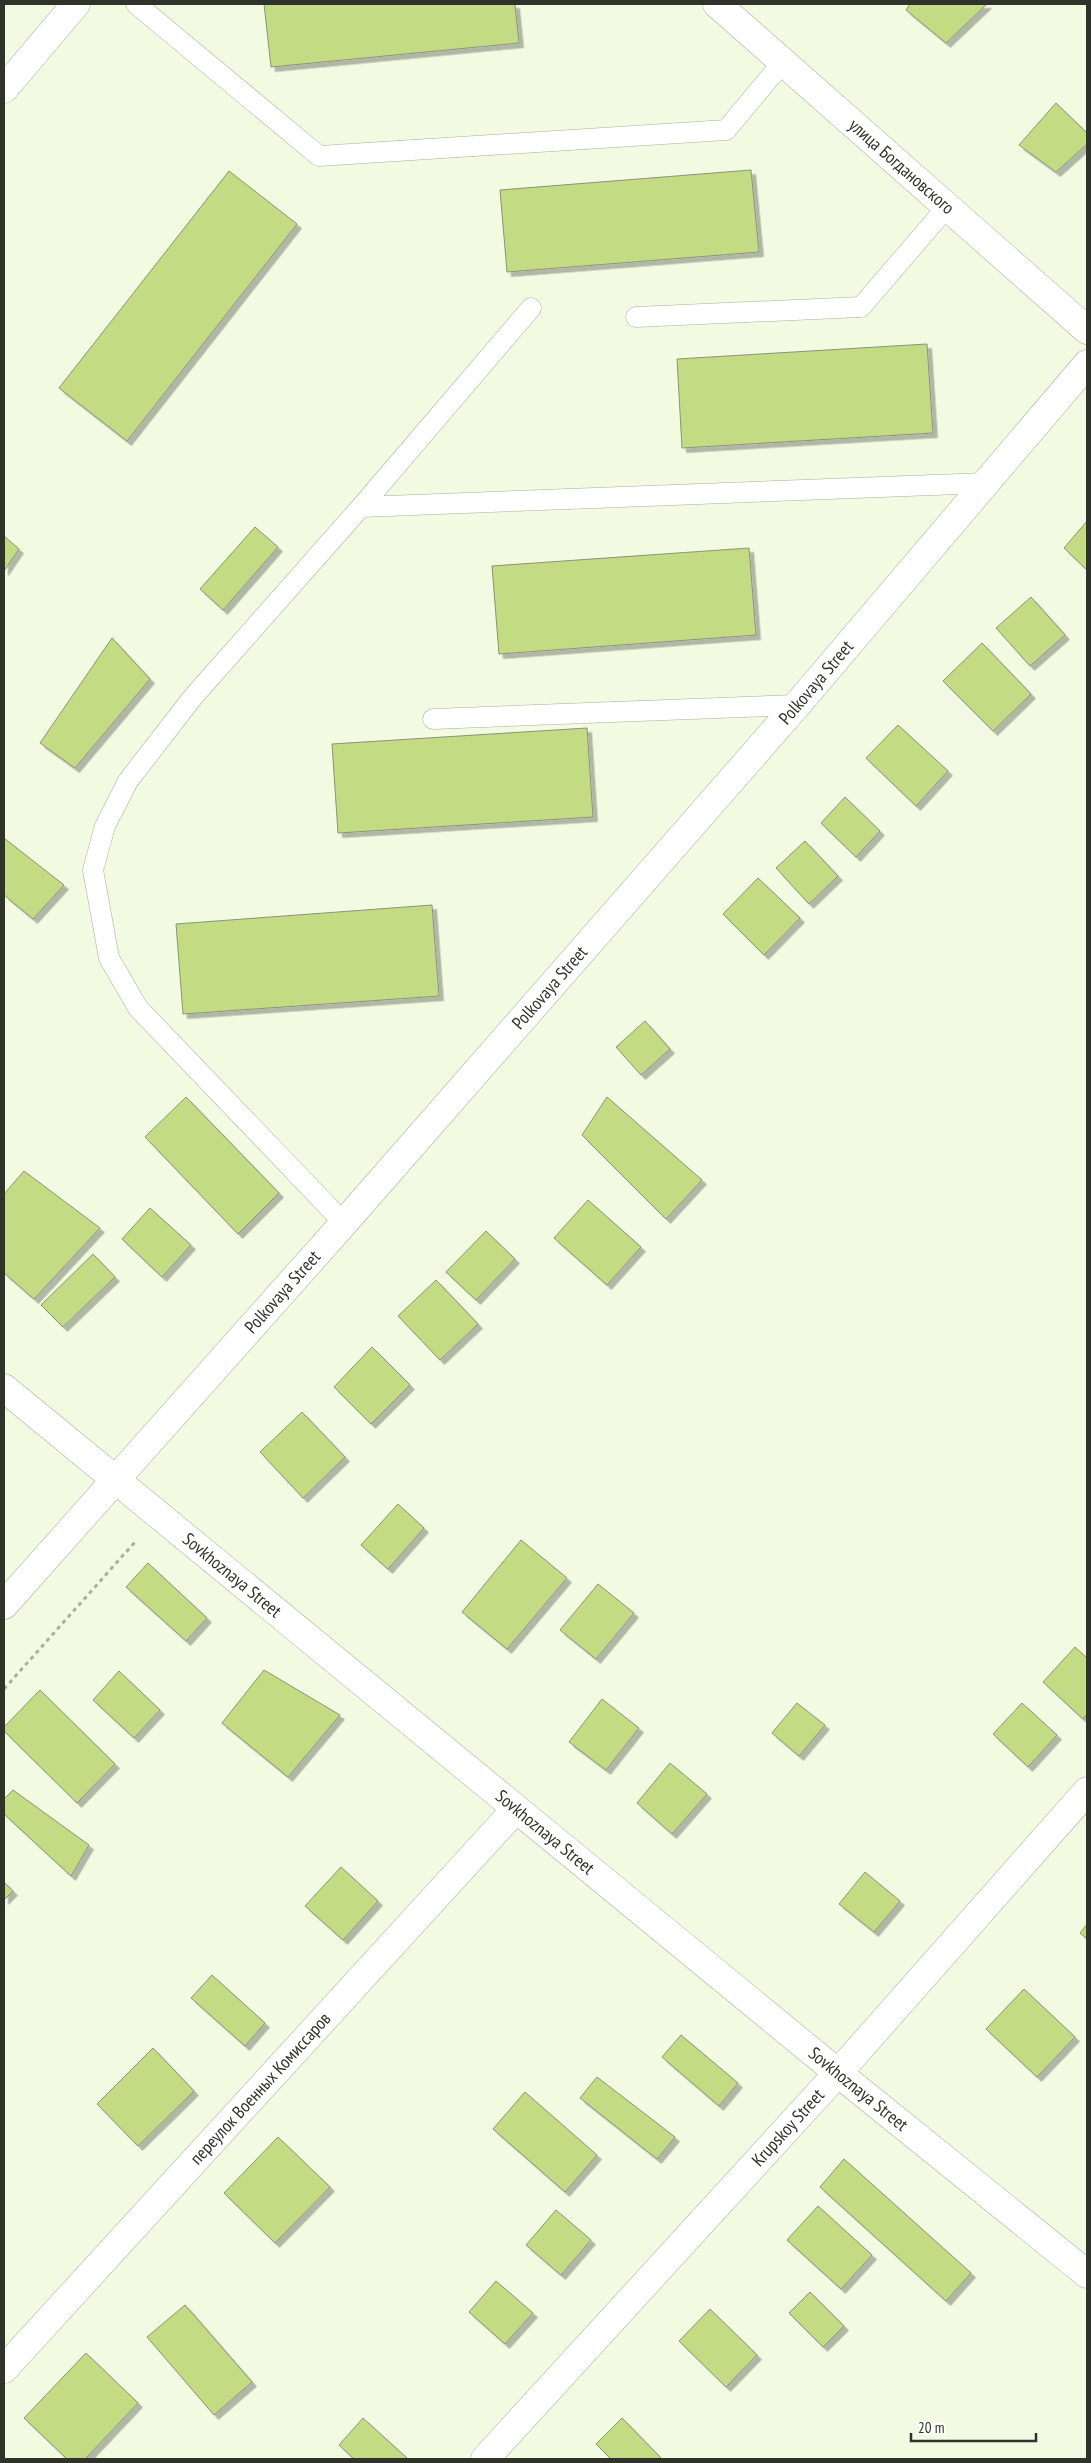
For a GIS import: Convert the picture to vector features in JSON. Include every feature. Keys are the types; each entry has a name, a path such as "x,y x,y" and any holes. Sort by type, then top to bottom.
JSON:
{"street":[{"path":"4,90 76,4"},
{"name":"улица Богдановского","path":"717,4 1087,330"},
{"name":"Polkovaya Street","path":"4,1605 344,1222 797,705 1087,364"},
{"name":"Sovkhoznaya Street","path":"4,1388 516,1809 1087,2274"},
{"name":"Krupskoy Street","path":"485,2459 838,2072 1087,1791"},
{"name":"переулок Военных Комиссаров","path":"4,2369 516,1809"}],"lane":[{"path":"136,4 319,156 726,130 782,63"},
{"path":"636,317 861,307 948,207"},
{"path":"344,1222 138,1008 109,958 93,870 105,826 128,781 193,697 361,507 532,308"},
{"path":"361,507 986,483"},
{"path":"433,719 797,705"}],"path":[{"path":"4,1689 159,1516"}],"building":[{"path":"264,4 515,4 519,43 271,67"},
{"path":"910,4 987,4 946,43 906,10"},
{"path":"1056,103 1087,133 1087,144 1056,172 1019,145"},
{"path":"751,170 759,252 507,272 500,190"},
{"path":"229,171 297,224 127,441 59,388"},
{"path":"927,344 933,433 682,448 677,359"},
{"path":"1087,521 1087,570 1064,548"},
{"path":"255,527 278,547 223,610 200,589"},
{"path":"4,536 19,549 4,571"},
{"path":"749,548 756,635 499,654 492,566"},
{"path":"1031,597 1065,635 1030,666 996,628"},
{"path":"112,638 150,679 75,768 40,743"},
{"path":"982,643 1031,694 993,731 943,681"},
{"path":"898,725 948,771 916,806 866,758"},
{"path":"587,728 593,817 338,833 332,744"},
{"path":"845,797 880,831 856,857 821,823"},
{"path":"4,838 64,885 33,919 4,895"},
{"path":"805,841 838,876 809,904 776,868"},
{"path":"758,878 800,918 764,955 723,914"},
{"path":"432,905 439,996 183,1014 176,924"},
{"path":"645,1021 670,1049 641,1075 616,1047"},
{"path":"186,1097 279,1193 238,1234 145,1137"},
{"path":"607,1097 702,1180 666,1219 582,1135"},
{"path":"24,1171 100,1228 34,1299 4,1273 4,1194"},
{"path":"588,1200 641,1247 607,1285 554,1238"},
{"path":"150,1208 191,1245 162,1277 122,1239"},
{"path":"486,1231 515,1259 476,1300 446,1272"},
{"path":"93,1254 115,1277 63,1327 41,1305"},
{"path":"436,1280 478,1324 440,1360 398,1316"},
{"path":"372,1347 410,1385 371,1424 334,1387"},
{"path":"302,1412 345,1457 303,1498 260,1452"},
{"path":"398,1504 424,1528 388,1569 361,1545"},
{"path":"521,1540 567,1578 507,1649 462,1612"},
{"path":"148,1563 207,1618 186,1641 126,1587"},
{"path":"598,1584 634,1613 596,1659 560,1630"},
{"path":"1075,1647 1087,1658 1087,1714 1083,1719 1043,1682"},
{"path":"264,1670 340,1715 288,1777 222,1723"},
{"path":"119,1671 160,1710 134,1738 93,1700"},
{"path":"40,1690 115,1764 77,1803 4,1731 4,1727"},
{"path":"602,1699 639,1728 606,1770 569,1742"},
{"path":"797,1703 825,1725 799,1756 772,1733"},
{"path":"1022,1703 1057,1735 1028,1767 993,1734"},
{"path":"670,1763 707,1794 672,1834 637,1803"},
{"path":"13,1790 89,1845 71,1876 4,1814 4,1799"},
{"path":"341,1867 378,1901 343,1940 305,1906"},
{"path":"865,1872 900,1901 874,1932 839,1904"},
{"path":"4,1882 13,1891 4,1900"},
{"path":"1087,1924 1087,1939 1080,1933"},
{"path":"212,1975 265,2023 245,2046 191,1998"},
{"path":"1024,1989 1075,2037 1037,2077 986,2029"},
{"path":"681,2035 738,2083 719,2106 662,2057"},
{"path":"153,2048 194,2091 138,2146 97,2104"},
{"path":"597,2077 675,2137 657,2159 580,2098"},
{"path":"525,2092 597,2155 565,2192 493,2129"},
{"path":"278,2137 330,2187 275,2243 224,2193"},
{"path":"844,2159 971,2273 946,2301 820,2187"},
{"path":"818,2206 872,2255 841,2289 787,2240"},
{"path":"556,2210 591,2240 561,2275 526,2245"},
{"path":"496,2281 533,2313 505,2344 469,2312"},
{"path":"810,2292 844,2326 823,2347 789,2313"},
{"path":"185,2305 252,2382 214,2415 147,2337"},
{"path":"710,2309 757,2355 726,2387 679,2341"},
{"path":"86,2353 138,2403 85,2459 67,2459 24,2418"},
{"path":"363,2418 407,2458 354,2459 339,2445"},
{"path":"622,2418 662,2459 611,2459 596,2444"}]}
